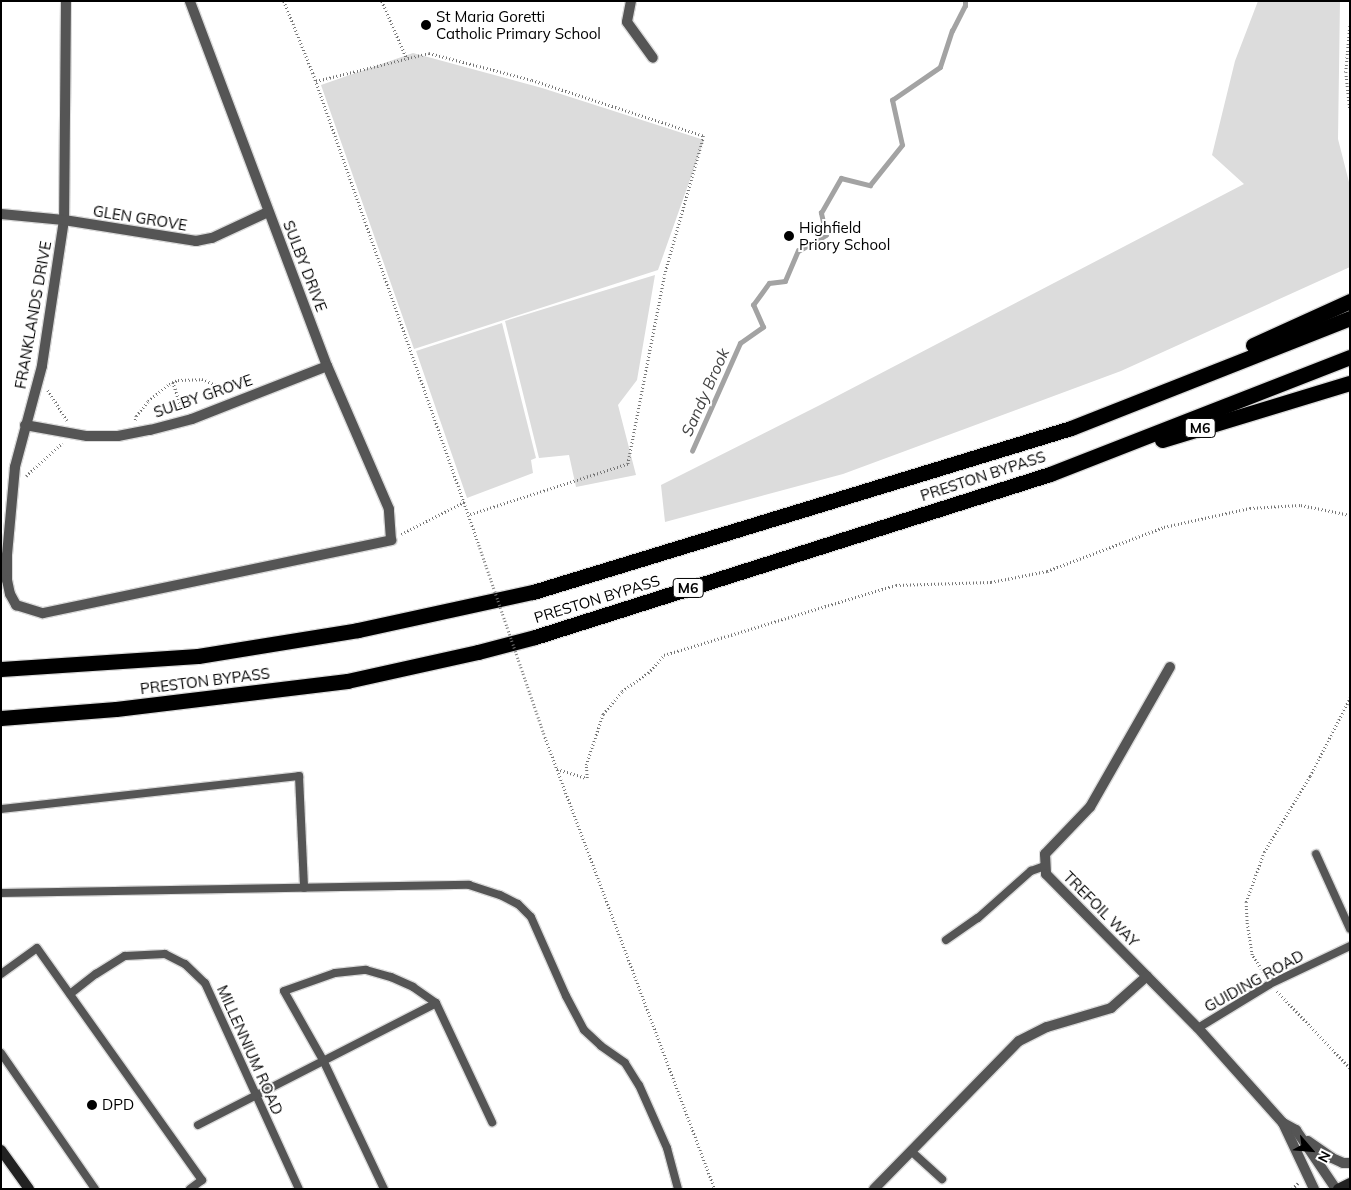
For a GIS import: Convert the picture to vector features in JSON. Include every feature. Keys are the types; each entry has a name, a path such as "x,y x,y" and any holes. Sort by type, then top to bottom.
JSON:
{"highway":[{"path":"1093,419 1350,301"},
{"name":"PRESTON BYPASS","path":"1,669 198,656 358,630 478,605 543,589 1052,433 1093,419 1350,318"},
{"name":"PRESTON BYPASS","path":"1,718 116,709 346,681 478,652 535,636 1050,474 1350,357"},
{"name":"M6","path":"1050,474 1350,383"}],"main road":[{"path":"1,1150 28,1189"},
{"path":"1337,1189 1350,1182"}],"street":[{"name":"FRANKLANDS DRIVE","path":"66,1 64,220 42,366 25,425 14,474 6,555 7,580 10,594 16,605 43,613 390,540"},
{"name":"SULBY DRIVE","path":"190,1 327,366 389,509 390,540"},
{"path":"631,1 627,22 654,58"},
{"name":"GLEN GROVE","path":"1,214 64,220 177,240 196,241 212,238 268,212"},
{"name":"SULBY GROVE","path":"25,425 87,436 118,436 134,433 185,421 327,366"},
{"name":"TREFOIL WAY","path":"1170,667 1090,807 1045,854 1046,874 1198,1028 1283,1123 1314,1189"},
{"path":"874,1189 1020,1041 1047,1027 1111,1008 1147,976"},
{"name":"TREFOIL WAY","path":"1283,1123 1296,1130 1322,1152 1344,1163 1350,1163"},
{"name":"TREFOIL WAY","path":"1296,1130 1337,1189"}],"lane":[{"path":"1,809 299,776 304,888"},
{"path":"1316,854 1350,929"},
{"path":"946,940 978,918 1031,871 1046,866"},
{"path":"1,893 469,886 500,894 518,904 531,917 566,996 584,1030 601,1046 625,1063 639,1085 667,1148 678,1189"},
{"name":"GUIDING ROAD","path":"1198,1028 1270,984 1350,946"},
{"path":"1,974 36,948 202,1180 190,1189"},
{"name":"MILLENNIUM ROAD","path":"70,994 96,974 125,956 165,954 185,964 205,983 299,1189"},
{"path":"384,1189 323,1060 284,991 335,973 366,970 391,976 413,987 436,1003 492,1122"},
{"path":"198,1125 436,1003"},
{"path":"1,1053 95,1189"},
{"path":"911,1151 942,1179"}],"path":[{"path":"284,1 316,80 545,737 715,1189"},
{"path":"382,1 407,59"},
{"path":"1350,26 1346,72 1350,108"},
{"path":"316,80 429,53 523,78 704,136 665,274 628,464 469,515"},
{"path":"134,433 136,416 148,401 173,382 202,379 229,391 240,400"},
{"path":"173,382 185,421"},
{"path":"390,540 464,502"},
{"path":"557,769 587,778 586,765 604,714 622,691 648,673 664,654 896,585 991,582 1047,570 1164,527 1250,508 1302,505 1350,515"},
{"path":"1350,698 1310,776 1264,852 1246,902 1246,924 1252,955 1270,984 1350,1068"}],"shaded area":[{"path":"1258,1 1340,1 1338,139 1350,186 1350,267 1121,371 843,474 665,522 661,485 820,405 1244,184 1212,155 1235,61"},
{"path":"413,53 542,88 704,140 658,270 414,349 321,85"},
{"path":"655,275 637,380 618,405 636,475 576,487 569,455 539,458 505,321"},
{"path":"502,323 536,458 531,460 533,473 467,498 416,351"}],"waterway":[{"name":"Sandy Brook","path":"692,451 740,343 763,327 753,305 769,283 785,281 798,251 826,235 821,213 841,178 870,185 902,145 892,100 940,67 952,31 965,6 965,1"}],"place":[{"name":"St Maria Goretti Catholic Primary School","path":"426,25"},
{"name":"Highfield Priory School","path":"789,236"},
{"name":"DPD","path":"92,1105"}]}
